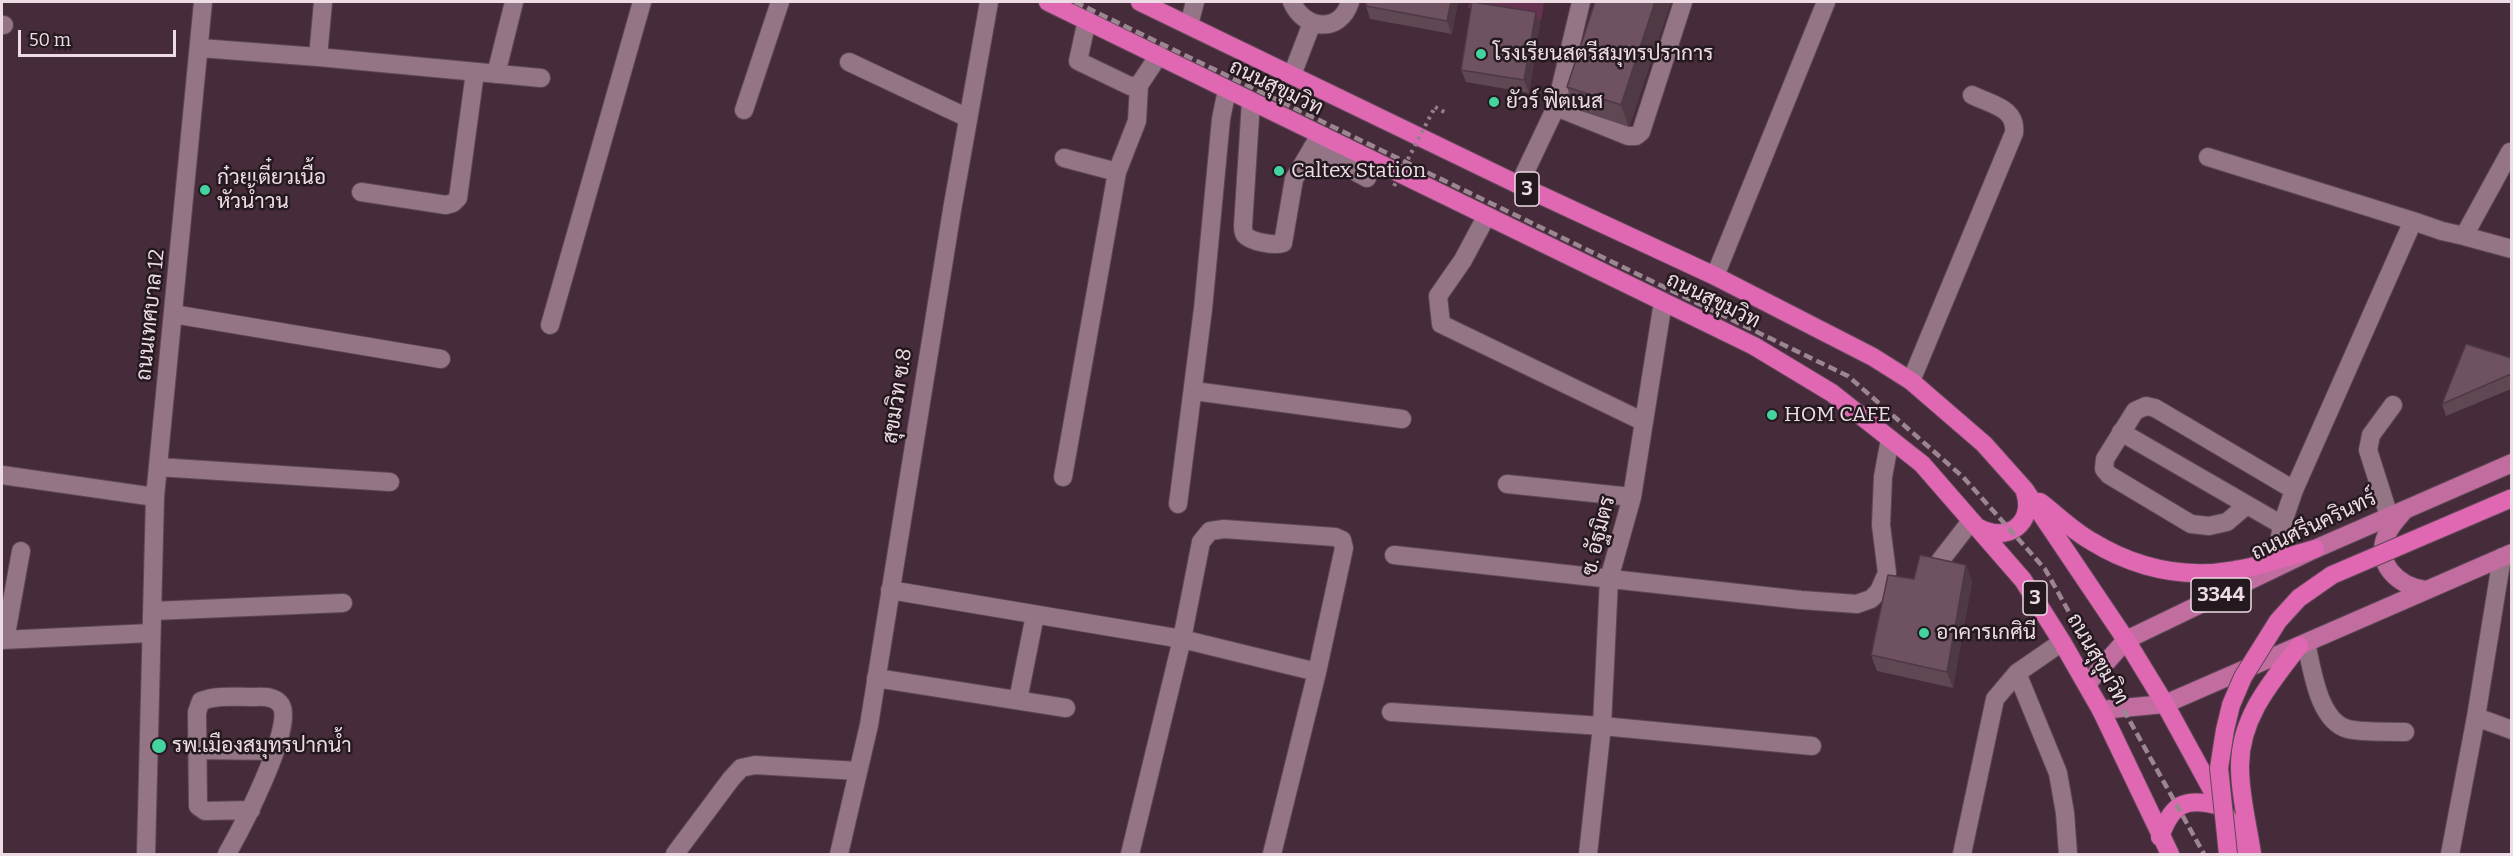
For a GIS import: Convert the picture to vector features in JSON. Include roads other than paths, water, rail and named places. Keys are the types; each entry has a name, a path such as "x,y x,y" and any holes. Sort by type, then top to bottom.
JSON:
{"highway":[{"name":"ถนนสุขุมวิท","path":"1048,2 1251,101 1316,142 1486,217 1663,302 1797,370 1832,393 1922,464 2023,580 2101,710 2170,855"},
{"name":"ถนนสุขุมวิท","path":"1140,2 1519,185 1715,276 1873,357 1911,381 1984,444 2025,490 2126,640 2165,704 2247,855"},
{"path":"1971,521 1987,533 2008,533 2017,528 2027,510 2028,500 2025,490"},
{"path":"2025,490 2089,540 2124,559 2157,570 2199,574 2236,570 2315,549"},
{"path":"2228,855 2219,768 2225,730 2231,705 2243,677 2278,621 2299,598 2332,575 2511,498"},
{"path":"2252,855 2240,767 2245,735 2255,705 2302,644"},
{"path":"2160,837 2167,817 2181,804 2202,801 2220,806"}],"main road":[{"name":"ถนนศรีนครินทร์","path":"2086,684 2126,640 2315,549 2511,464"},
{"path":"2397,513 2386,534 2383,547 2385,560 2390,572 2399,582 2411,588 2425,590"},
{"path":"2101,710 2165,704 2507,555"}],"street":[{"name":"ถนนเทศบาล 12","path":"146,855 155,497 200,48 202,2"},
{"path":"318,57 323,2"},
{"path":"496,74 514,2"},
{"path":"550,325 642,2"},
{"path":"744,110 780,2"},
{"name":"สุขมวิท ซ.8","path":"839,855 876,678 952,210 989,2"},
{"path":"1189,25 1195,2"},
{"path":"1292,2 1296,11 1312,23 1333,22 1341,17 1350,2"},
{"path":"1561,108 1581,2"},
{"path":"1561,108 1628,136 1636,136 1641,132 1683,2"},
{"path":"1715,276 1826,2"},
{"path":"1087,20 1078,61 1130,86 1139,85"},
{"path":"1292,75 1312,23"},
{"path":"1519,185 1561,108 1592,34"},
{"path":"200,48 541,78"},
{"path":"1063,477 1117,172 1137,121 1139,85 1159,55"},
{"path":"849,62 968,118"},
{"path":"362,192 446,205 458,198 475,72"},
{"path":"1178,504 1194,392 1220,129 1227,90"},
{"path":"1911,381 2014,133 2015,122 2010,113 1972,95"},
{"path":"1251,101 1243,226 1244,233 1248,237 1277,245 1283,243 1294,179 1316,142 1367,178"},
{"path":"2464,236 2510,152"},
{"path":"2208,156 2442,231 2511,249"},
{"path":"1064,158 1117,172"},
{"path":"1486,217 1463,260 1438,296 1441,324 1642,421"},
{"path":"2276,560 2282,525 2294,490 2413,221"},
{"name":"ซ. อัฐมิตร","path":"1588,855 1602,726 1609,579 1632,497 1642,421 1663,302"},
{"path":"173,314 441,358"},
{"path":"1194,392 1402,419"},
{"path":"2393,405 2371,435 2368,450 2397,513"},
{"path":"2247,505 2227,522 2209,526 2191,524 2109,475 2104,469 2105,459 2139,407 2146,406 2155,408 2294,490"},
{"path":"2121,432 2282,525"},
{"path":"1394,555 1801,600 1857,604 1871,599 1879,591 1887,573 1881,525 1884,477 1890,439"},
{"path":"158,468 390,482"},
{"path":"2,475 155,497"},
{"path":"1507,484 1632,497"},
{"path":"1940,561 1971,521"},
{"path":"1130,855 1182,639 1201,542 1210,531 1224,529 1335,537 1342,540 1344,548 1317,672 1272,855"},
{"path":"21,552 3,640 151,633"},
{"path":"2450,855 2507,555"},
{"path":"890,590 1182,639 1317,672"},
{"path":"153,611 343,603"},
{"path":"1018,700 1035,615"},
{"path":"1962,855 1995,699 2017,673 2062,642"},
{"path":"2302,644 2321,701 2330,717 2346,729 2405,732"},
{"path":"2017,673 2058,773 2065,813 2068,855"},
{"path":"876,678 1066,708"},
{"path":"227,855 251,810 275,751 284,720 281,706 272,698 212,697 201,701 197,712 198,806 205,812 251,810"},
{"path":"1390,712 1602,726 1812,746"},
{"path":"2476,717 2511,730"},
{"path":"198,750 275,751"},
{"path":"675,855 730,779 741,768 755,765 858,771"}],"railway":[{"path":"1075,2 1848,376 1963,477 2045,569 2204,854"}],"place":[{"name":"โรงเรียนสตรีสมุทรปราการ","path":"1481,54"},
{"name":"ยัวร์ ฟิตเนส","path":"1494,102"},
{"name":"Caltex Station","path":"1279,171"},
{"name":"ก๋วยเตี๋ยวเนื้อ หัวน้ำวน","path":"205,190"},
{"name":"HOM CAFE","path":"1772,415"},
{"name":"อาคารเกศินี","path":"1924,633"},
{"name":"รพ.เมืองสมุทรปากน้ำ","path":"159,746"}]}
